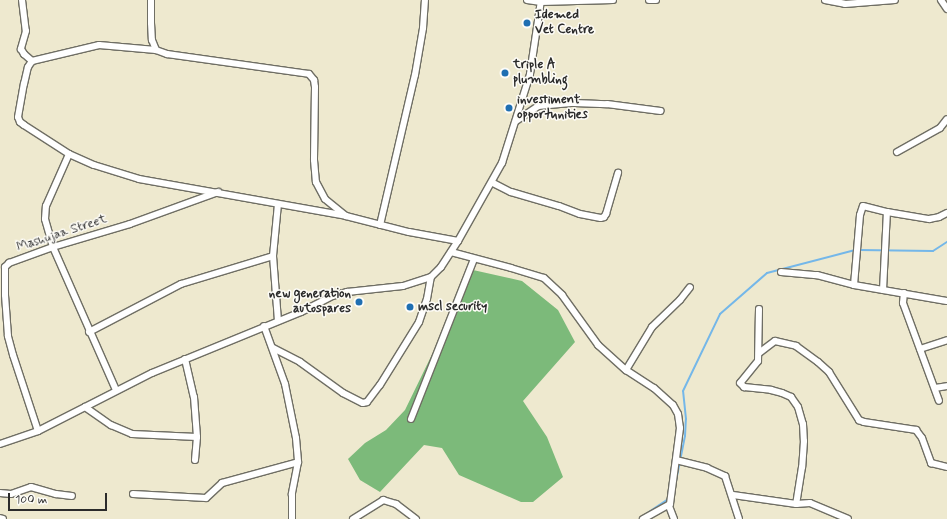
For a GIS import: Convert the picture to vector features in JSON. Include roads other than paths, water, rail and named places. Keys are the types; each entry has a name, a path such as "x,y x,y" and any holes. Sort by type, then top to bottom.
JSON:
{"street":[{"path":"22,0 26,31 21,49 32,61"},
{"path":"151,0 152,34 156,50"},
{"path":"380,225 415,75 425,0"},
{"path":"527,0 613,0"},
{"path":"648,0 656,0"},
{"path":"825,0 847,2 891,0"},
{"path":"942,0 947,9"},
{"path":"0,444 38,431 116,390 185,359 278,321 332,296 347,292 403,286 431,277 441,267 458,241 502,163 530,74 541,1"},
{"path":"346,216 325,199 316,182 314,160 315,87 314,80 309,74 167,54 156,50 100,44 32,61 28,67 18,117 20,122 69,154 94,165 139,179 346,216 380,225 458,241"},
{"path":"516,121 536,107 553,104 607,104 661,111"},
{"path":"897,152 940,128 947,119"},
{"path":"69,154 46,206 45,219 53,247 89,332 116,390"},
{"path":"492,182 511,192 559,206 580,214 602,218 606,214 618,173"},
{"name":"Mashujaa Street","path":"38,431 8,336 5,295 5,267 9,263 53,247 130,224 218,192"},
{"path":"278,204 273,256 278,321"},
{"path":"854,285 861,208 866,206 887,212 929,219 947,213"},
{"path":"883,290 887,212"},
{"path":"451,252 544,278 562,295 598,345 626,370 654,388 669,401 677,411 680,428 669,506 674,519"},
{"path":"89,332 181,284 273,256"},
{"path":"410,419 474,259"},
{"path":"782,272 817,275 854,285 947,301"},
{"path":"273,348 300,362 343,393 364,403 367,402 380,385 419,322 427,299 431,277"},
{"path":"626,370 652,327 680,300 690,287"},
{"path":"904,293 903,303 939,401"},
{"path":"759,309 759,354 757,364 741,380 741,384 748,388 772,390 791,397 801,415 804,441 802,467 796,504"},
{"path":"264,326 273,348 289,400 296,438 298,462 292,494 292,519"},
{"path":"920,349 947,340"},
{"path":"759,354 771,343 777,341 790,344 804,351 829,372 859,420 916,430 920,433 931,463 947,467"},
{"path":"185,359 194,397 197,437 195,460"},
{"path":"935,388 947,386"},
{"path":"85,407 111,425 132,434 197,437"},
{"path":"676,460 723,474 727,478 739,519"},
{"path":"133,494 206,498 222,482 298,462"},
{"path":"0,493 11,494 28,487 34,487 56,494 72,496"},
{"path":"733,495 796,504 810,503 848,519"},
{"path":"353,519 383,500 396,504 416,519"},
{"path":"643,519 669,506"}],"waterway":[{"path":"859,250 933,251 947,242"},
{"path":"676,481 685,436 686,419 683,391 720,314 767,273 855,250"},
{"path":"646,514 667,500 669,496"}],"place":[{"name":"Idemed Vet Centre","path":"527,23"},
{"name":"triple A plumbling","path":"505,73"},
{"name":"investiment opportunities","path":"509,108"},
{"name":"new generation autospares","path":"359,302"},
{"name":"mscl security","path":"410,307"}]}
